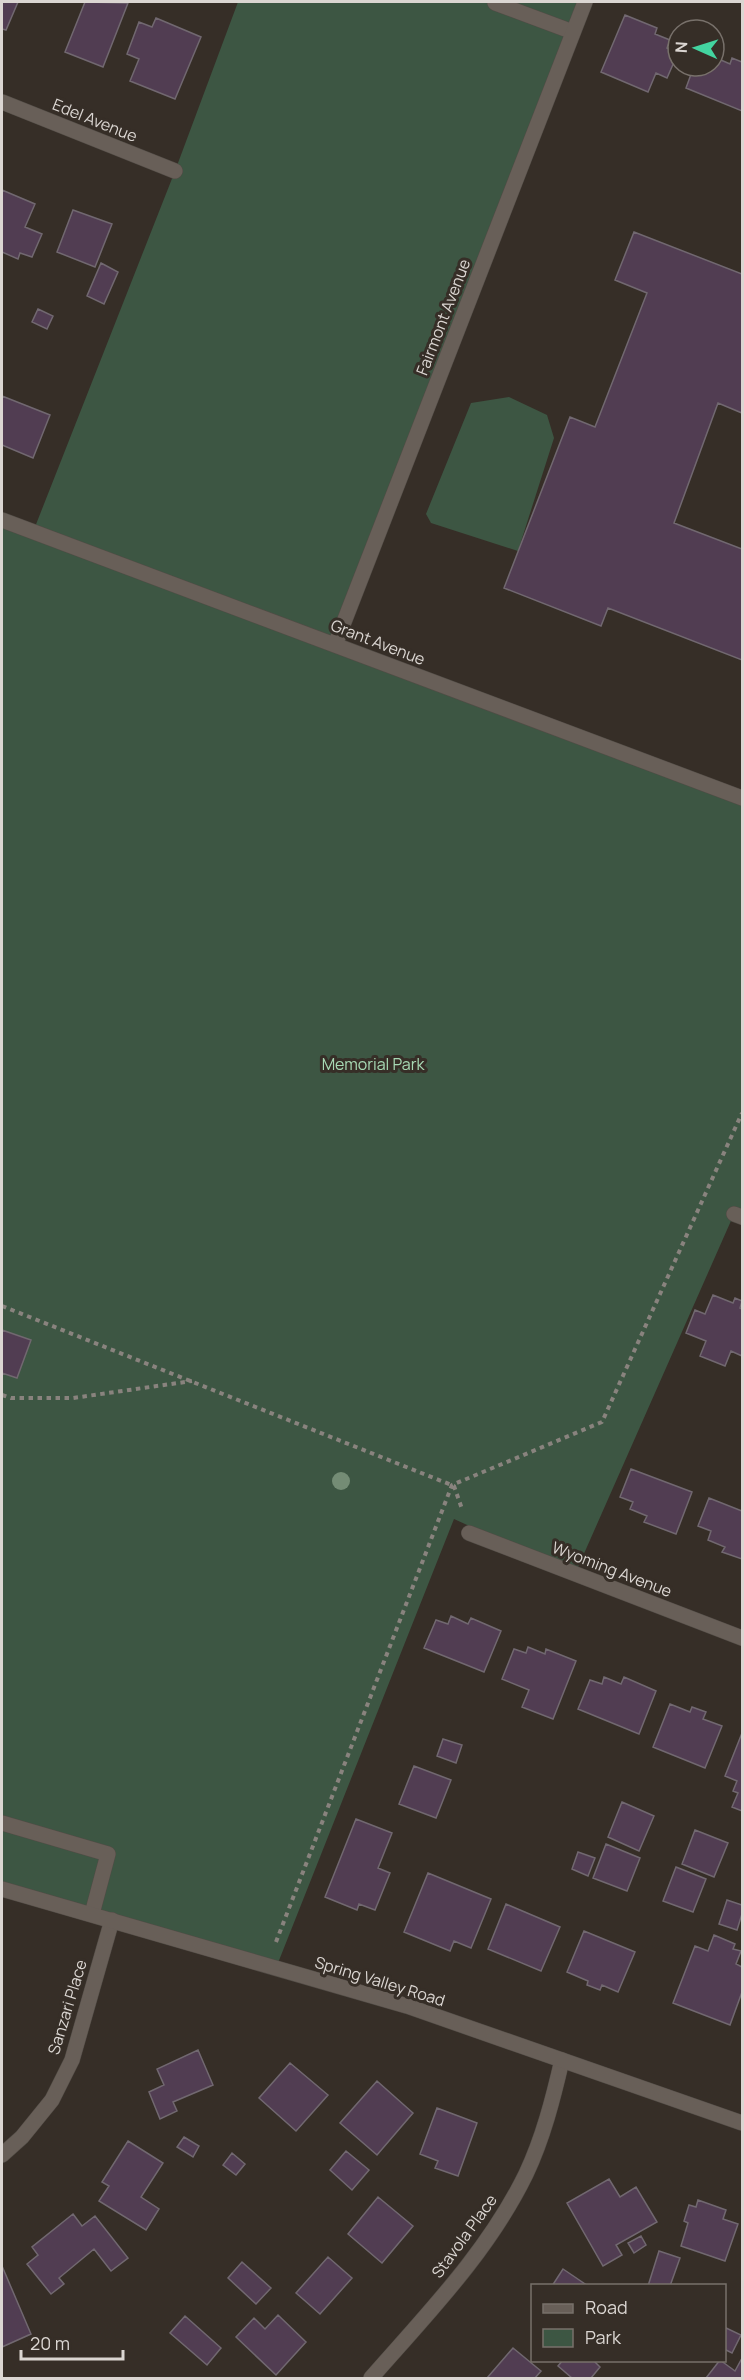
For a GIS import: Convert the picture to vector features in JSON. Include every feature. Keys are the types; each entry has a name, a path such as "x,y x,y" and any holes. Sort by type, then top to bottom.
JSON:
{"street":[{"name":"Fairmont Avenue","path":"335,645 585,2"},
{"path":"495,3 573,32"},
{"name":"Edel Avenue","path":"2,102 175,171"},
{"name":"Grant Avenue","path":"2,520 742,798"},
{"name":"Wyoming Avenue","path":"469,1533 742,1638"},
{"path":"2,1823 108,1854 92,1914"},
{"name":"Spring Valley Road","path":"2,1889 407,2006 742,2123"},
{"name":"Sanzari Place","path":"2,2155 22,2138 52,2100 72,2060 112,1920"},
{"name":"Stavola Place","path":"371,2379 468,2266 500,2221 526,2172 545,2124 562,2060"}],"path":[{"path":"2,1306 452,1485 602,1422 742,1113"},
{"path":"2,1395 11,1398 73,1398 193,1381"},
{"path":"452,1485 469,1533"},
{"path":"267,1965 452,1485"}],"green space":[{"name":"Memorial Park","path":"238,2 584,2 335,645 742,798 742,1217 734,1214 575,1574 454,1519 276,1968 2,1889 2,520 33,532 175,171"},
{"path":"509,397 547,415 554,438 518,551 431,523 426,514 471,403"}],"building":[{"path":"2,2 18,2 6,30 2,29"},
{"path":"85,2 128,3 103,67 65,52"},
{"path":"625,15 657,28 655,34 666,38 666,78 656,73 648,92 601,72"},
{"path":"156,18 201,37 175,99 130,81 139,59 127,54 139,22 152,27"},
{"path":"732,58 742,62 742,111 686,88 690,78 726,78 726,62 730,64"},
{"path":"2,190 35,204 25,227 42,234 32,257 20,253 18,259 2,252"},
{"path":"73,210 112,224 95,267 57,252"},
{"path":"634,232 742,274 742,413 718,403 674,523 742,549 742,660 608,608 601,626 504,588 570,417 595,427 647,293 615,280"},
{"path":"101,263 118,272 104,304 87,296"},
{"path":"38,309 53,316 47,329 32,322"},
{"path":"2,396 50,415 33,458 2,445"},
{"path":"713,1295 733,1303 735,1298 742,1301 740,1308 742,1309 742,1356 731,1351 725,1366 700,1356 706,1341 686,1333 695,1310 705,1314"},
{"path":"2,1330 31,1340 17,1378 2,1373"},
{"path":"631,1469 692,1492 676,1534 644,1522 647,1516 630,1509 633,1502 620,1497"},
{"path":"709,1498 742,1511 742,1559 722,1552 725,1547 708,1540 711,1531 698,1526"},
{"path":"451,1616 468,1624 471,1618 501,1631 484,1672 424,1648 436,1620 448,1624"},
{"path":"528,1647 545,1654 546,1649 576,1661 553,1719 522,1707 529,1690 502,1679 514,1649 526,1653"},
{"path":"604,1677 621,1684 624,1677 656,1691 639,1734 578,1709 590,1680 602,1684"},
{"path":"670,1704 690,1712 692,1707 706,1712 703,1719 722,1726 705,1768 653,1747"},
{"path":"742,1733 742,1811 732,1807 738,1793 733,1791 737,1781 725,1776"},
{"path":"443,1739 462,1745 456,1763 437,1756"},
{"path":"414,1766 451,1780 436,1818 399,1804"},
{"path":"622,1802 654,1816 639,1851 608,1837"},
{"path":"356,1819 392,1833 378,1868 390,1873 375,1910 359,1904 357,1910 325,1897"},
{"path":"695,1830 728,1843 714,1877 682,1864"},
{"path":"606,1844 640,1858 627,1891 593,1878"},
{"path":"578,1852 595,1858 588,1876 572,1869"},
{"path":"676,1867 706,1879 693,1912 663,1901"},
{"path":"428,1873 491,1899 471,1948 454,1941 450,1951 404,1932"},
{"path":"727,1900 742,1905 737,1930 719,1924"},
{"path":"506,1904 560,1927 541,1971 488,1949"},
{"path":"584,1931 635,1952 618,1992 602,1985 600,1990 587,1985 588,1981 567,1972"},
{"path":"714,1935 735,1944 733,1949 741,1951 736,1964 742,1967 742,1992 730,2025 673,2003 695,1946 708,1951"},
{"path":"198,2050 213,2085 173,2102 177,2111 160,2119 149,2092 164,2085 157,2069"},
{"path":"290,2063 328,2095 296,2131 259,2098"},
{"path":"377,2081 413,2113 377,2155 340,2123"},
{"path":"437,2108 477,2123 458,2176 435,2168 438,2161 420,2154"},
{"path":"184,2137 199,2146 193,2157 177,2147"},
{"path":"128,2141 163,2163 141,2197 159,2209 146,2230 99,2201 109,2186 102,2182"},
{"path":"346,2151 369,2170 352,2190 330,2170"},
{"path":"232,2153 245,2164 236,2175 223,2165"},
{"path":"609,2179 620,2197 636,2187 657,2222 616,2245 622,2255 603,2266 567,2203"},
{"path":"378,2197 413,2226 382,2263 348,2234"},
{"path":"698,2200 726,2210 723,2219 738,2224 725,2261 681,2246 688,2223 684,2221 689,2205 696,2207"},
{"path":"73,2214 82,2226 95,2216 128,2258 111,2271 94,2249 59,2278 64,2284 51,2294 27,2264 38,2255 32,2247"},
{"path":"641,2236 646,2245 634,2253 628,2243"},
{"path":"659,2251 680,2258 671,2284 649,2284"},
{"path":"328,2257 352,2278 320,2314 296,2293"},
{"path":"242,2262 271,2288 256,2304 228,2278"},
{"path":"2,2266 31,2334 2,2347"},
{"path":"563,2269 585,2284 553,2284"},
{"path":"278,2315 306,2342 276,2375 236,2337 254,2318 265,2329"},
{"path":"185,2316 221,2348 207,2365 170,2333"},
{"path":"726,2328 741,2335 732,2353 726,2350"},
{"path":"513,2348 541,2371 535,2378 487,2378"},
{"path":"742,2361 742,2378 706,2378 718,2362 723,2362 735,2371"},
{"path":"561,2362 595,2362 600,2367 591,2378 572,2378 558,2366"}]}
